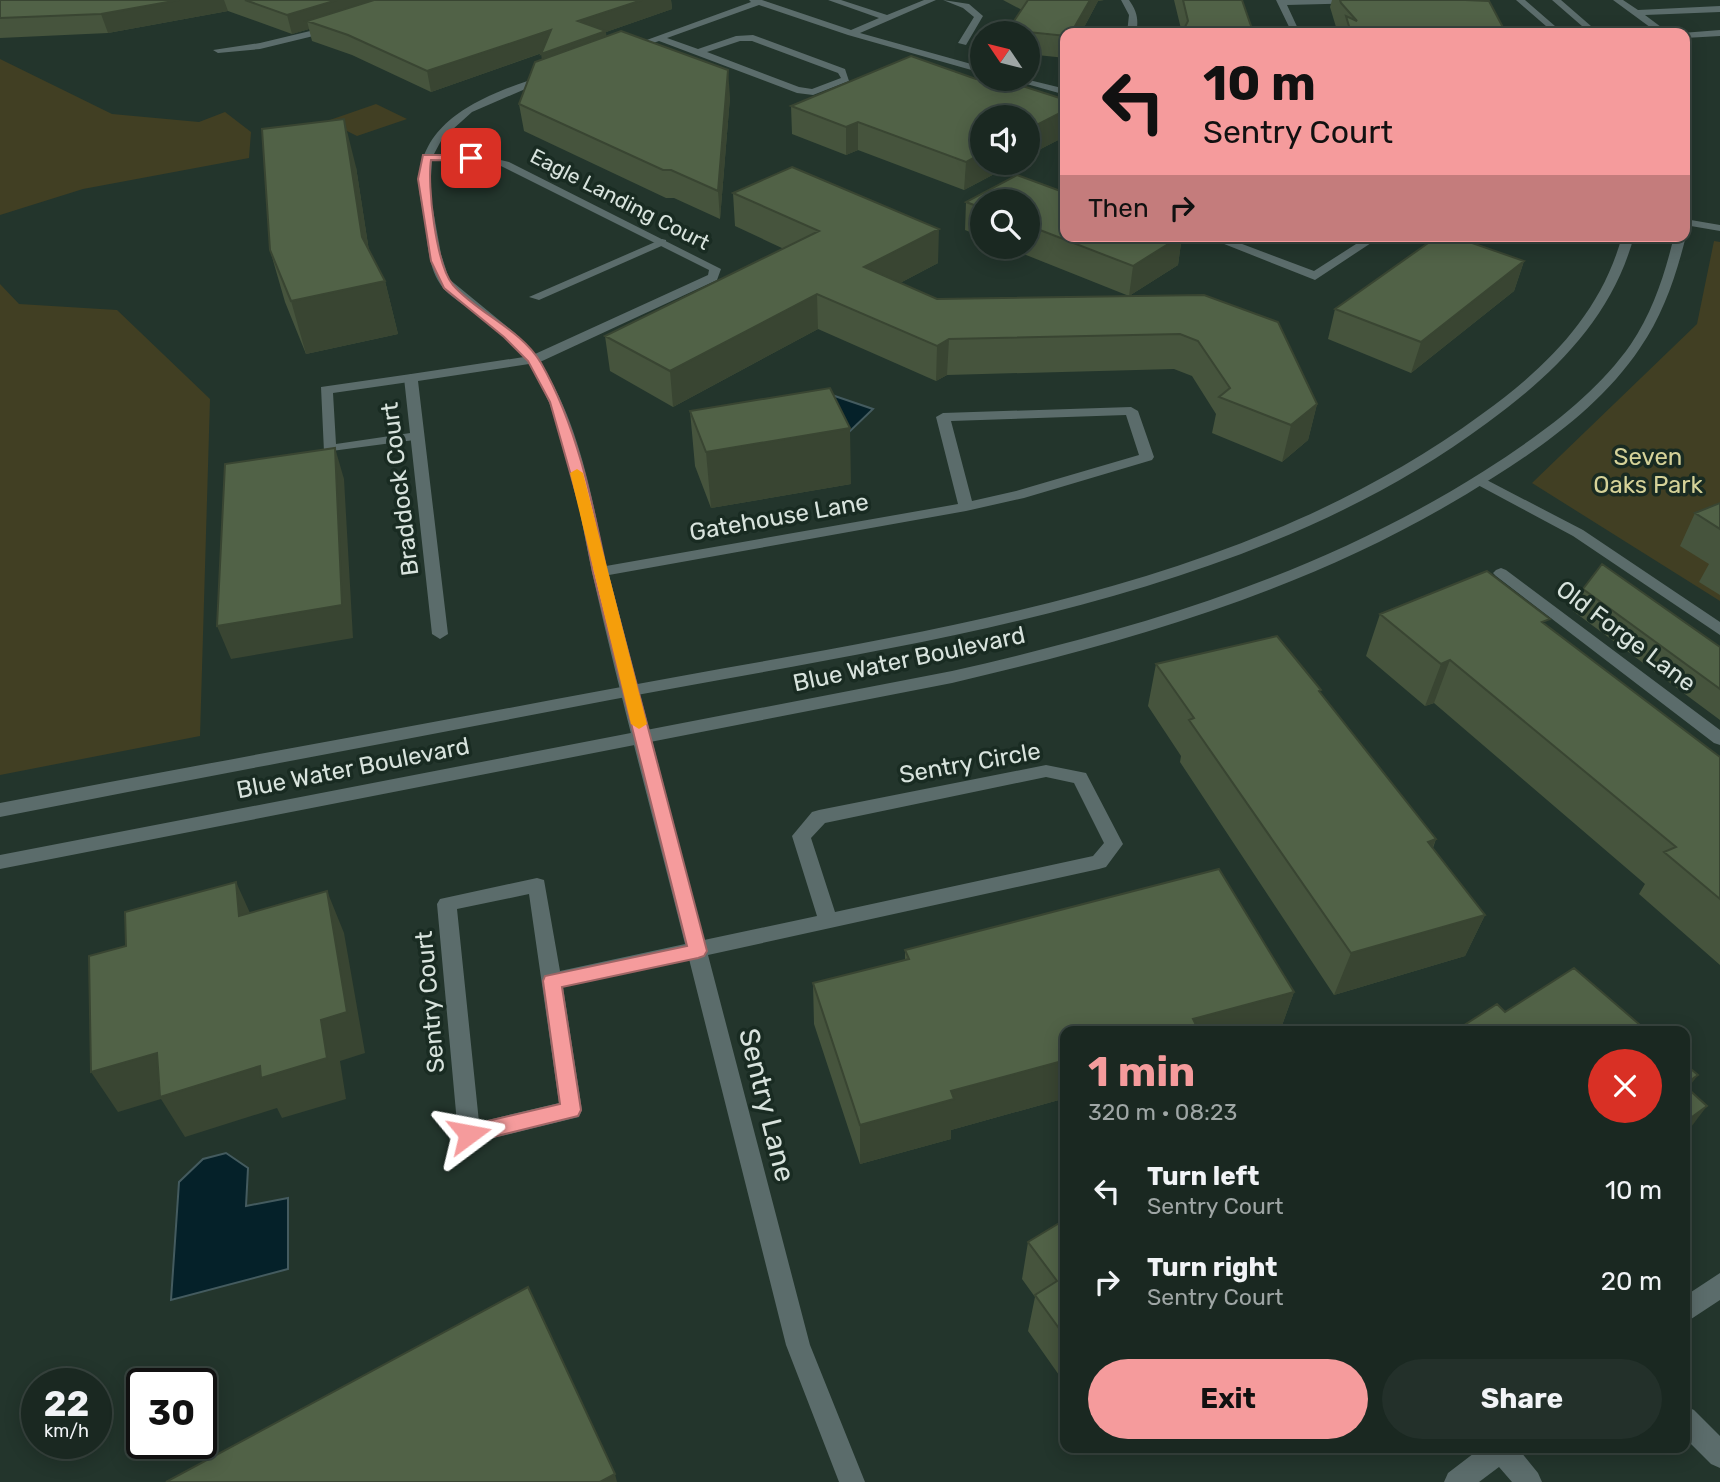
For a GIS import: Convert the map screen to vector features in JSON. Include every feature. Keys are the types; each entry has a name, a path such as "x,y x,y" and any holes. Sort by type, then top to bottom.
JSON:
{"street":[{"path":"832,0 887,18"},
{"path":"851,33 932,0"},
{"path":"947,0 965,6 979,16 963,43"},
{"path":"1125,0 1132,9 1133,28"},
{"path":"1294,28 1281,1 1364,0"},
{"path":"1520,0 1553,28"},
{"path":"1556,0 1589,28"},
{"path":"1617,0 1657,28"},
{"path":"610,55 756,1 851,33 970,68"},
{"path":"1636,13 1720,9"},
{"path":"218,50 303,38 338,27"},
{"path":"1690,35 1720,33"},
{"path":"660,38 797,90 813,92 846,79 842,71 753,38 738,38 699,52"},
{"path":"427,157 438,136 468,111 509,91 559,73"},
{"path":"1040,86 1060,90"},
{"name":"Eagle Landing Court","path":"427,157 454,157 505,164 715,269 713,276 533,360"},
{"name":"Sentry Lane","path":"427,157 423,179 436,261 447,286 508,334 533,360 556,402 588,511 600,572 799,1345 852,1482"},
{"path":"1690,223 1720,228"},
{"path":"535,297 662,242"},
{"path":"1226,242 1315,276 1365,243 1362,242"},
{"name":"Blue Water Boulevard","path":"0,810 1027,613 1110,592 1248,545 1380,487 1433,457 1491,417 1541,375 1581,332 1611,287 1626,242"},
{"name":"Blue Water Boulevard","path":"0,862 965,674 1145,629 1308,571 1362,547 1481,481 1539,441 1581,404 1634,348 1659,302 1678,242"},
{"name":"Braddock Court","path":"440,634 411,378 533,360"},
{"path":"411,378 326,390 329,449 417,436"},
{"name":"Gatehouse Lane","path":"600,572 966,507 1019,495 1147,457 1131,411 943,417 966,507"},
{"path":"1481,481 1578,533 1720,630"},
{"name":"Old Forge Lane","path":"1502,573 1720,739"},
{"name":"Sentry Circle","path":"698,951 1099,862 1114,844 1080,778 1046,771 819,817 801,836 828,921"},
{"name":"Sentry Court","path":"537,885 552,981 571,1110 469,1134 447,904 537,885"},
{"path":"552,981 698,951"},
{"path":"1690,1307 1720,1285"},
{"path":"1690,1424 1720,1455"},
{"path":"1457,1482 1495,1453"},
{"path":"1506,1453 1529,1482"}],"green space":[{"path":"0,59 112,114 199,122 225,112 251,132 249,158 83,189 0,215"},
{"path":"376,104 407,119 357,136 327,121"},
{"name":"Seven Oaks Park","path":"1714,241 1720,242 1720,601 1532,483 1697,324"},
{"path":"0,284 19,304 117,310 210,399 200,736 0,775"}],"water":[{"path":"820,391 873,409 847,434"},
{"path":"226,1153 248,1168 246,1206 288,1198 288,1269 171,1300 179,1182 203,1159"}],"building":[{"path":"0,0 179,0 101,14 0,18"},
{"path":"245,0 337,0 287,15"},
{"path":"374,0 642,0 578,21 606,31 541,54 551,30 427,71 348,35 307,21"},
{"path":"1028,0 1090,0 1074,28 1060,28 1060,35 1040,33 1040,21 1014,21"},
{"path":"1183,0 1242,0 1251,26 1184,28 1188,21"},
{"path":"1340,0 1489,1 1503,28 1350,28 1346,16 1357,21"},
{"path":"621,31 728,70 718,191 671,170 663,170 519,104 535,62"},
{"path":"911,56 970,77 970,91 1038,91 1060,98 1060,113 1040,123 1040,105 970,105 970,160 966,162 858,122 846,127 791,106"},
{"path":"344,119 362,237 385,281 291,301 270,250 262,129"},
{"path":"792,167 939,229 864,267 937,299 1204,295 1278,322 1317,404 1291,425 1219,397 1230,388 1198,341 1180,334 949,339 937,346 817,294 670,371 605,336 819,231 733,193"},
{"path":"1017,175 1060,191 1060,238 1040,230 1040,189 991,189"},
{"path":"1071,242 1171,242 1133,266"},
{"path":"1430,242 1469,242 1524,261 1421,342 1335,309"},
{"path":"830,388 850,428 706,452 690,411"},
{"path":"335,448 342,605 217,626 225,464"},
{"path":"1720,503 1720,529 1695,513"},
{"path":"1602,564 1720,647 1720,689 1583,589"},
{"path":"1487,571 1550,619 1542,622 1720,757 1720,899 1664,852 1676,847 1450,660 1441,664 1380,614"},
{"path":"1277,636 1436,839 1428,842 1485,915 1351,953 1189,720 1194,718 1156,664"},
{"path":"1219,869 1294,992 1193,1019 1196,1025 1192,1026 1060,1026 1060,1062 951,1091 954,1099 860,1125 813,983 909,959 905,950"},
{"path":"236,882 239,916 327,891 347,1012 321,1020 327,1058 261,1078 260,1066 160,1097 157,1053 91,1072 89,956 126,946 125,912"},
{"path":"1574,968 1641,1026 1463,1026 1497,1004 1505,1012"},
{"path":"1690,1068 1698,1075 1690,1081"},
{"path":"1690,1091 1707,1106 1690,1118"},
{"path":"1060,1223 1060,1330 1035,1295 1057,1281 1028,1242"},
{"path":"528,1287 615,1474 600,1482 166,1482 209,1459 217,1459 217,1455"}],"slow traffic":[{"path":"577,473 639,724"}],"route":[{"path":"469,1134 571,1110 552,981 698,951 600,572 588,511 556,402 533,360 508,334 447,286 436,261 423,179 427,157 471,158"}]}
